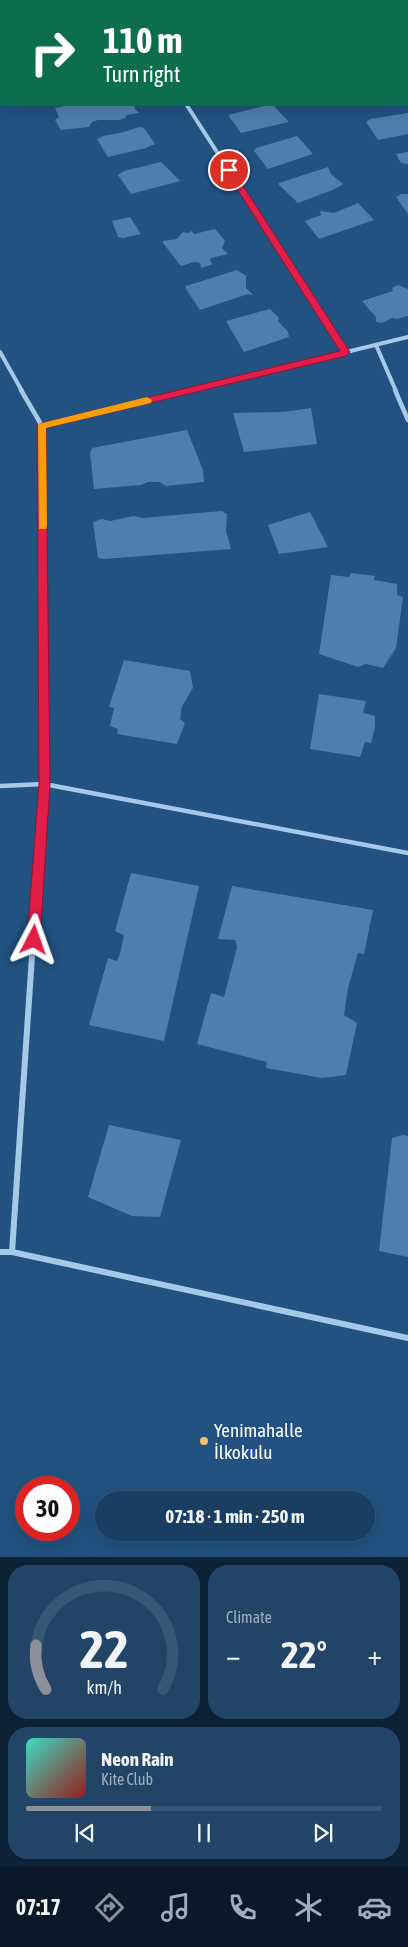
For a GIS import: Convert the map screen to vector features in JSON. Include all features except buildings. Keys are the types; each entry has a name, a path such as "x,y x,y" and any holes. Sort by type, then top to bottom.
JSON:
{"street":[{"path":"187,105 346,352"},
{"path":"42,426 408,338"},
{"path":"376,345 408,420"},
{"path":"0,352 42,426 44,784 12,1252"},
{"path":"0,786 44,784 408,853"},
{"path":"0,1252 12,1252 408,1338"}],"slow traffic":[{"path":"42,526 42,426 147,400"}],"place":[{"name":"Yenimahalle İlkokulu","path":"204,1441"}],"route":[{"path":"34,940 44,784 42,426 346,352 229,170"}]}
